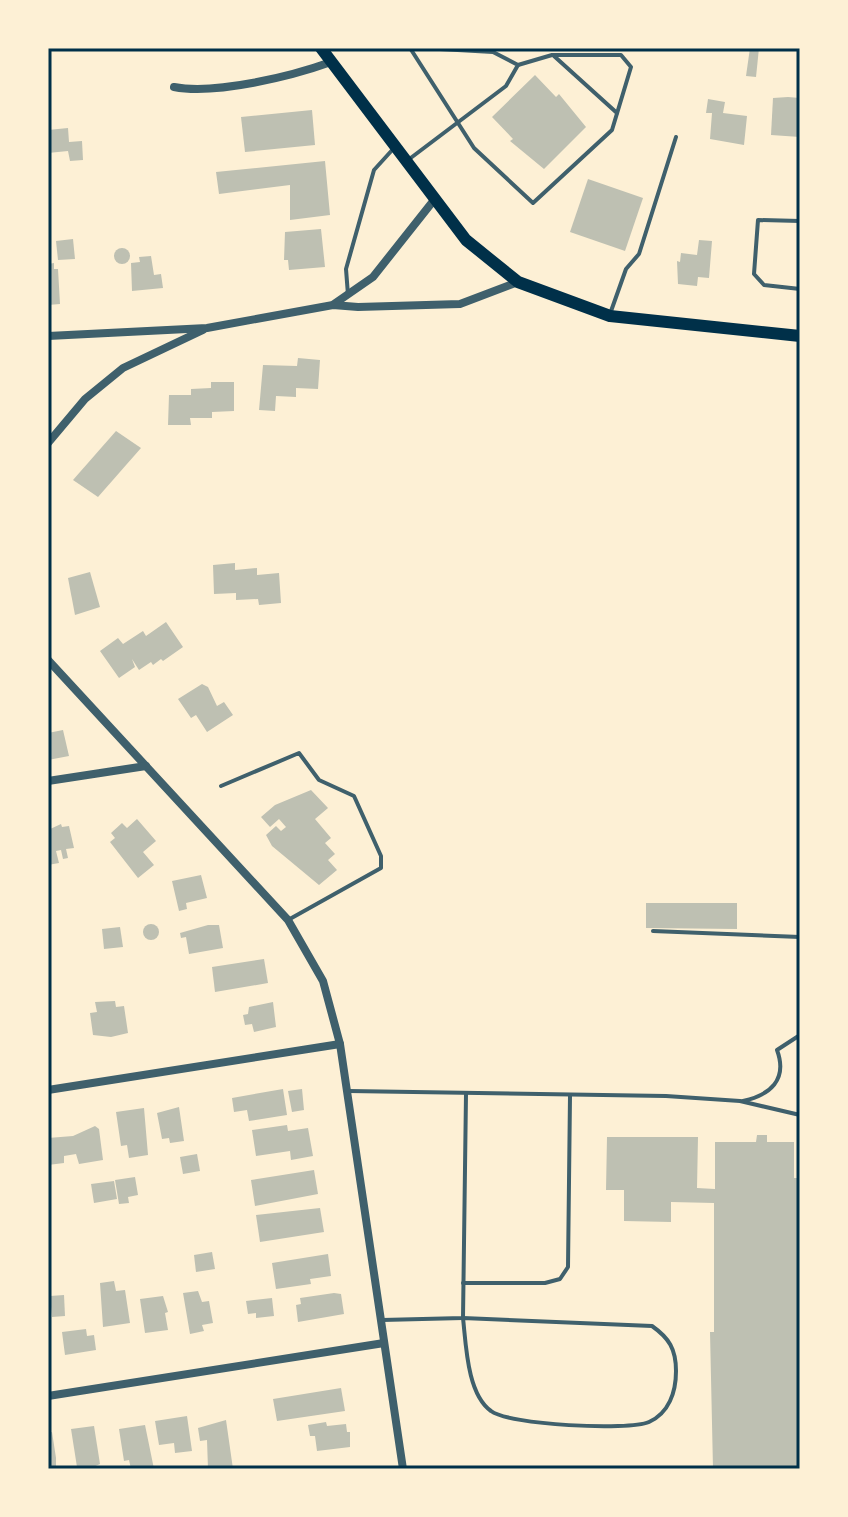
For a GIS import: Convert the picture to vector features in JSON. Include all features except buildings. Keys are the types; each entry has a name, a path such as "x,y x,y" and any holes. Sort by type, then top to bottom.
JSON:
{"main road":[{"path":"321,48 466,240 518,282 610,316 800,336"}],"street":[{"path":"174,87 209,87 290,77 331,62"},
{"path":"333,305 373,277 400,247 434,200"},
{"path":"48,336 207,328 333,305 460,304 518,282"},
{"path":"48,443 85,399 123,368 207,328"},
{"path":"48,660 288,920 323,981 340,1044 403,1469"},
{"path":"48,781 146,766"},
{"path":"48,1090 340,1044"},
{"path":"48,1396 384,1343"}],"lane":[{"path":"410,48 474,148 533,203 612,130 631,67 621,55 552,55 518,65 493,52 422,48"},
{"path":"552,55 617,113"},
{"path":"406,161 506,86 518,65"},
{"path":"610,316 626,269 639,254 676,137"},
{"path":"348,295 346,269 374,170 396,146"},
{"path":"800,221 758,220 754,274 764,285 800,289"},
{"path":"221,786 299,753 319,780 354,796 381,856 381,868 288,920"},
{"path":"653,931 800,937"},
{"path":"740,1101 765,1096 774,1087 781,1073 777,1050 800,1035"},
{"path":"347,1091 666,1096 740,1101 800,1115"},
{"path":"379,1320 463,1318 634,1322 652,1326 666,1335 676,1354 676,1377 669,1407 649,1422 627,1426 513,1420 490,1411 478,1393 466,1351 463,1318 466,1094"},
{"path":"463,1283 545,1283 560,1279 568,1267 570,1096"}]}
